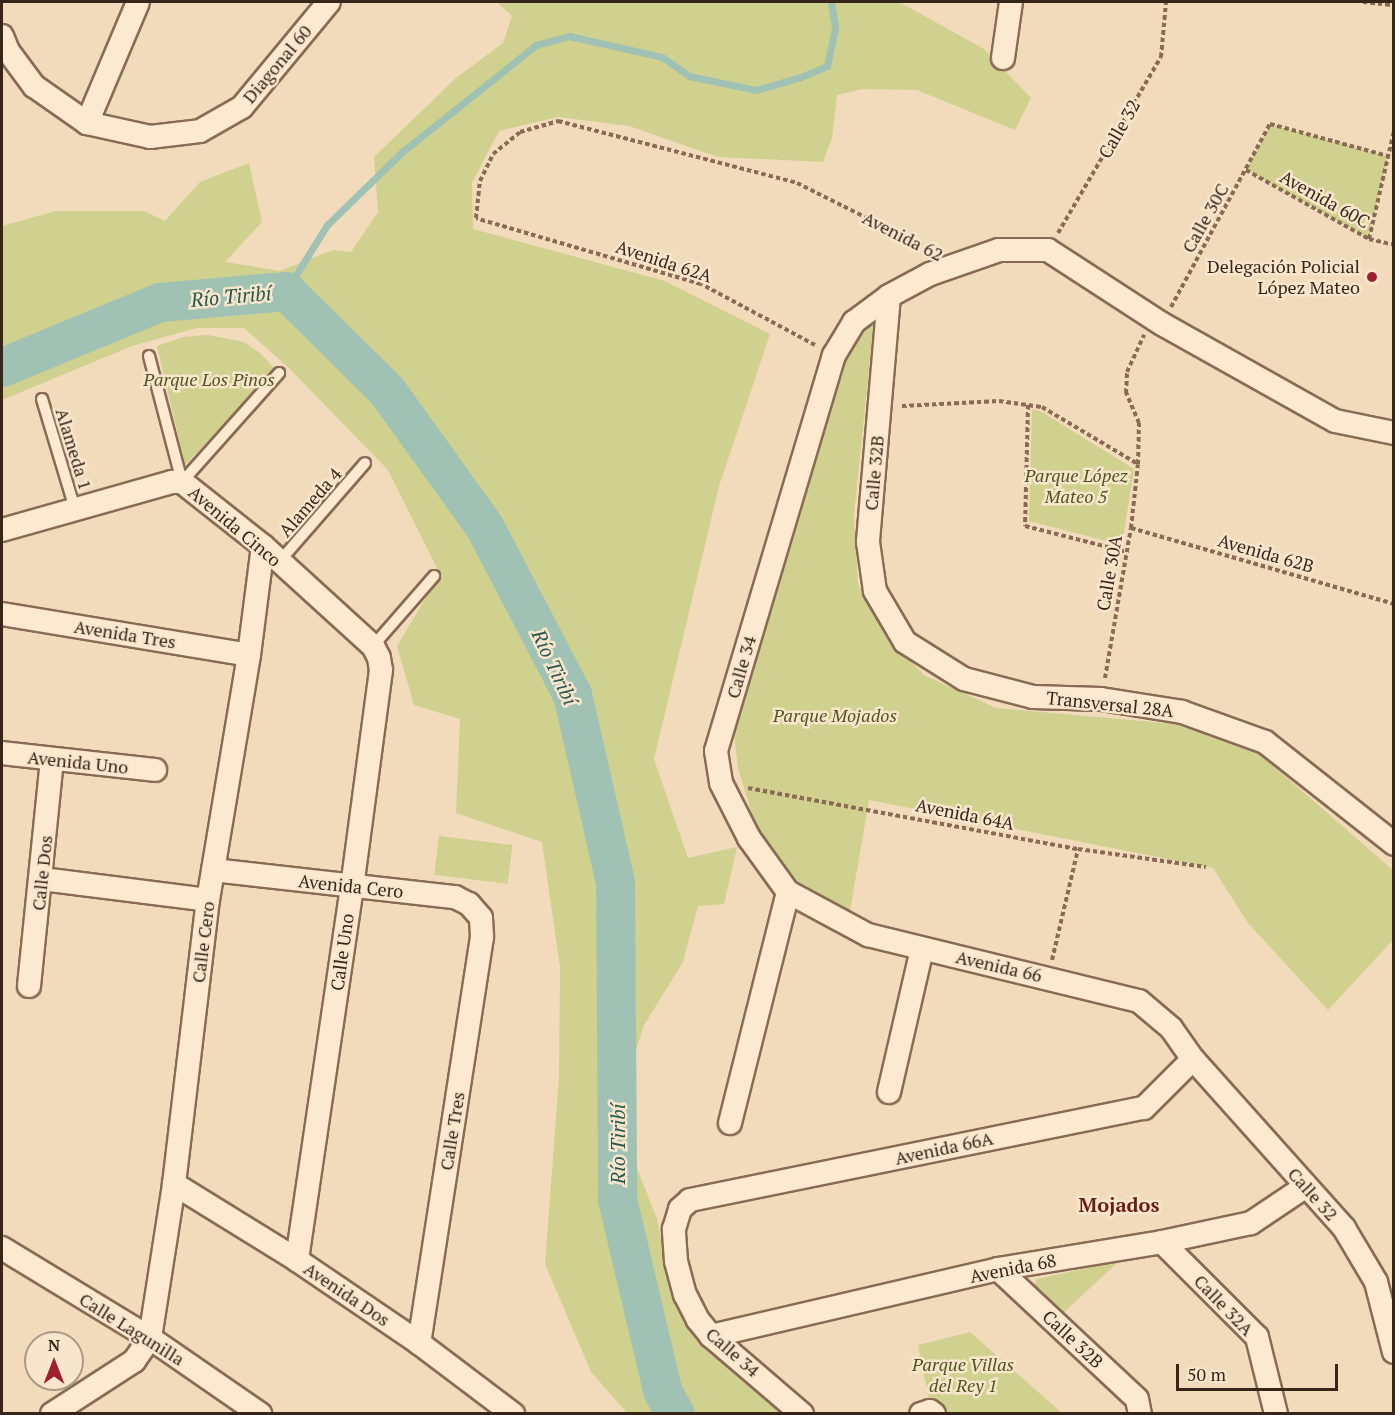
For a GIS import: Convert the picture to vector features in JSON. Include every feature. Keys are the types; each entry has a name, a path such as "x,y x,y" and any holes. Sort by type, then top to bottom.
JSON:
{"street":[{"path":"2,36 8,51 34,86 87,123 138,2"},
{"name":"Diagonal 60","path":"87,123 150,137 200,131 242,107 329,2"},
{"path":"1003,58 1011,2"},
{"name":"Avenida 62","path":"960,264 999,250 1048,250"},
{"path":"1048,250 1162,324 1335,421 1394,433"},
{"name":"Calle 34","path":"788,892 749,838 720,783 716,751 834,355 854,322 889,296 930,274 960,264"},
{"name":"Calle 32B","path":"889,296 868,542 875,591 905,642"},
{"name":"Avenida Cinco","path":"2,530 172,482 182,482 271,554 374,646"},
{"name":"Calle Cero","path":"150,1338 174,1184 208,900 249,655 271,554"},
{"name":"Avenida Tres","path":"2,614 249,655"},
{"name":"Transversal 28A","path":"905,642 964,679 1033,696 1101,699 1182,712 1265,742 1394,844"},
{"name":"Calle Uno","path":"297,1260 352,887 381,670 374,646"},
{"name":"Avenida Uno","path":"2,753 155,770"},
{"name":"Calle Dos","path":"29,986 42,879 52,759"},
{"name":"Avenida Cero","path":"213,870 455,897 470,904 481,918"},
{"path":"42,879 208,900"},
{"path":"730,1123 788,892"},
{"name":"Avenida 66","path":"788,892 868,935 1139,1001 1171,1028 1193,1059"},
{"name":"Calle Tres","path":"419,1344 482,937 481,918"},
{"path":"889,1092 922,949"},
{"name":"Calle 32","path":"1193,1059 1344,1228 1389,1307 1394,1352"},
{"name":"Avenida 66A","path":"680,1209 690,1200 1144,1107 1193,1059"},
{"name":"Avenida Dos","path":"174,1184 297,1260 419,1344 513,1413"},
{"name":"Avenida 68","path":"711,1336 998,1269 1162,1242 1251,1223 1306,1186"},
{"name":"Calle 34","path":"680,1209 674,1229 676,1261 685,1295 698,1320 711,1336 802,1413"},
{"name":"Calle 32A","path":"1162,1242 1257,1337 1276,1413"},
{"name":"Calle Lagunilla","path":"2,1248 150,1338 260,1413"},
{"name":"Calle 32B","path":"998,1269 1137,1399 1140,1413"},
{"path":"52,1413 134,1361 150,1338"}],"lane":[{"path":"149,356 182,482"},
{"path":"182,482 279,373"},
{"name":"Alameda 1","path":"42,399 75,509"},
{"name":"Alameda 4","path":"271,554 365,463"},
{"path":"374,646 434,576"}],"path":[{"name":"Calle 32","path":"1048,250 1161,57 1166,2"},
{"path":"1363,2 1394,5"},
{"name":"Avenida 62","path":"476,218 480,181 493,154 520,132 558,121 797,183 960,264"},
{"name":"Calle 30C","path":"1162,324 1270,124 1388,156"},
{"path":"1369,238 1394,131"},
{"name":"Avenida 60C","path":"1246,170 1369,238 1394,245"},
{"name":"Avenida 62A","path":"476,218 701,284 834,355"},
{"name":"Calle 30A","path":"1101,699 1131,528 1138,464 1139,423 1126,393 1127,372 1141,337 1162,324"},
{"path":"880,407 999,401 1042,407 1138,464"},
{"path":"1028,405 1025,526 1127,552"},
{"name":"Avenida 62B","path":"1131,528 1394,604"},
{"name":"Avenida 64A","path":"720,783 1078,849 1206,867"},
{"path":"1048,977 1078,849"}],"green space":[{"path":"497,2 899,2 984,49 1031,98 1015,130 917,90 863,89 837,95 832,138 823,162 718,157 629,126 558,117 499,131 472,183 473,229 665,281 770,334 719,486 654,759 688,858 737,847 724,904 698,906 683,962 644,1025 629,1073 629,1148 657,1219 668,1275 691,1329 787,1413 627,1413 591,1372 545,1264 559,1078 560,967 542,842 456,813 460,719 414,705 397,646 440,574 388,470 289,368 244,328 197,328 132,346 2,400 2,226 56,211 144,211 165,221 200,182 249,163 262,222 225,262 280,271 333,250 351,252 378,212 374,157 456,78 503,43 512,16"},
{"path":"1270,124 1388,156 1369,239 1246,170"},
{"name":"Parque Mojados","path":"874,319 854,515 858,584 889,639 924,675 996,708 1175,724 1257,752 1393,870 1393,940 1328,1010 1248,923 1213,868 869,800 850,911 796,880 754,822 738,768 734,734 847,353"},
{"name":"Parque Los Pinos","path":"208,335 244,342 260,353 276,370 185,465 157,346 183,337"},
{"name":"Parque López Mateo 5","path":"1032,409 1042,412 1134,469 1122,545 1029,521"},
{"path":"439,836 512,845 508,884 434,875"},
{"path":"1119,1261 1061,1315 1038,1295 1034,1287 1037,1279"},
{"name":"Parque Villas del Rey 1","path":"970,1332 1062,1413 943,1413 930,1404 918,1345"}],"waterway":[{"path":"286,291 327,225 402,152 536,45 569,36 662,57 689,76 756,90 801,77 827,66 835,27 831,2"},
{"name":"Río Tiribí","path":"2,367 160,302 286,291 387,391 484,526 572,694 615,882 617,1199 662,1390 675,1414"}],"place":[{"name":"Delegación Policial López Mateo","path":"1372,277"}],"district":[{"name":"Mojados","path":"1119,1204"}]}
